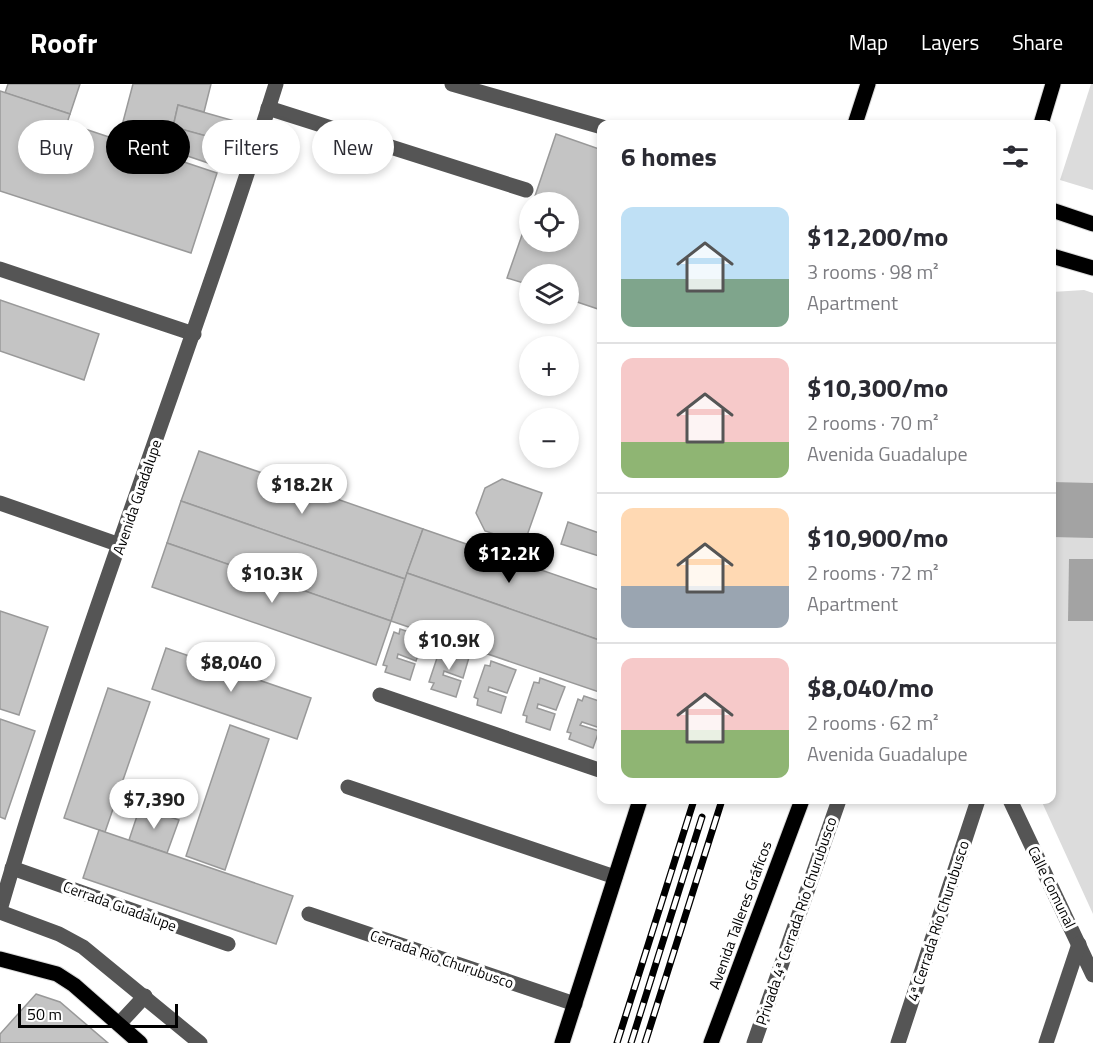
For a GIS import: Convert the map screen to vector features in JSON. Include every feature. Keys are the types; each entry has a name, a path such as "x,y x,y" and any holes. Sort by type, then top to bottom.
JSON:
{"main road":[{"path":"856,120 868,84"},
{"path":"1042,120 1053,84"},
{"path":"1056,211 1093,224"},
{"path":"1056,257 1093,268"},
{"path":"562,1043 639,804"},
{"name":"Avenida Talleres Gráficos","path":"711,1043 801,804"},
{"path":"0,959 57,974 75,985 140,1043"}],"street":[{"name":"Avenida Guadalupe","path":"0,911 12,868 120,545 194,334 276,84"},
{"path":"452,84 597,126"},
{"path":"268,108 526,190"},
{"path":"0,269 194,334"},
{"path":"0,503 120,545"},
{"path":"380,695 597,769"},
{"path":"348,787 615,877"},
{"name":"Privada 4ª Cerrada Río Churubusco","path":"754,1043 837,804"},
{"name":"4ª Cerrada Río Churubusco","path":"898,1043 977,804"},
{"name":"Calle Comunal","path":"1012,804 1093,975"},
{"name":"Cerrada Guadalupe","path":"12,868 228,944"},
{"path":"0,911 59,934 83,947 201,1043"},
{"name":"Cerrada Río Churubusco","path":"309,914 575,1004"},
{"path":"1046,1043 1079,944"},
{"path":"119,1024 145,996"}],"shaded area":[{"path":"1091,84 1093,84 1093,190 1060,180"},
{"path":"1084,290 1093,293 1093,914 1043,804 1056,804 1056,292"},
{"path":"1056,482 1093,483 1093,538 1056,537"},
{"path":"1069,559 1093,559 1093,621 1068,621"}],"building":[{"path":"8,84 80,84 70,114 5,93"},
{"path":"133,84 211,84 204,112 178,105 175,120 123,120"},
{"path":"0,91 70,114 68,120 18,120 18,174 94,174 94,132 106,136 106,174 190,174 190,164 202,168 202,174 217,174 191,253 0,191"},
{"path":"178,105 231,120 202,120 202,135 190,132 190,120 175,120"},
{"path":"190,131 202,135 202,161 190,157"},
{"path":"556,134 597,148 597,309 579,303 579,264 519,264 519,282 507,278 519,244 519,252 579,252 579,192 536,192"},
{"path":"0,300 99,334 84,380 0,351"},
{"path":"199,451 423,529 405,579 181,501"},
{"path":"502,479 542,493 524,544 485,531 476,513 485,488"},
{"path":"181,501 405,579 391,621 167,543"},
{"path":"568,522 597,532 597,555 561,544"},
{"path":"423,529 597,589 597,639 407,573"},
{"path":"167,543 391,621 376,665 152,587"},
{"path":"407,573 597,639 597,691 391,621"},
{"path":"0,611 48,627 19,715 0,709"},
{"path":"400,629 424,637 416,661 398,654 397,658 415,664 410,680 385,672 387,666 383,665 394,632 399,634"},
{"path":"446,646 470,654 463,678 444,671 443,675 461,681 456,697 431,689 434,683 429,682 440,649 445,651"},
{"path":"166,648 311,698 297,739 152,689"},
{"path":"491,661 516,670 507,693 489,687 488,691 506,697 501,713 477,705 478,699 474,697 485,665 490,666"},
{"path":"540,678 565,687 556,710 538,704 537,708 555,714 550,730 526,722 527,716 523,715 534,682 539,683"},
{"path":"108,688 150,702 105,832 64,818"},
{"path":"584,696 597,700 597,727 582,722 580,725 597,730 593,748 569,739 571,733 567,732 578,699 582,701"},
{"path":"0,719 35,731 5,819 0,817"},
{"path":"230,725 269,739 225,870 186,856"},
{"path":"140,807 179,820 167,853 129,840"},
{"path":"99,830 293,896 276,944 83,878"},
{"path":"36,994 60,1002 108,1043 0,1043 0,1034"}],"railway":[{"path":"617,1043 693,804"},
{"path":"645,1043 721,804"},
{"path":"631,1043 702,817"}]}
